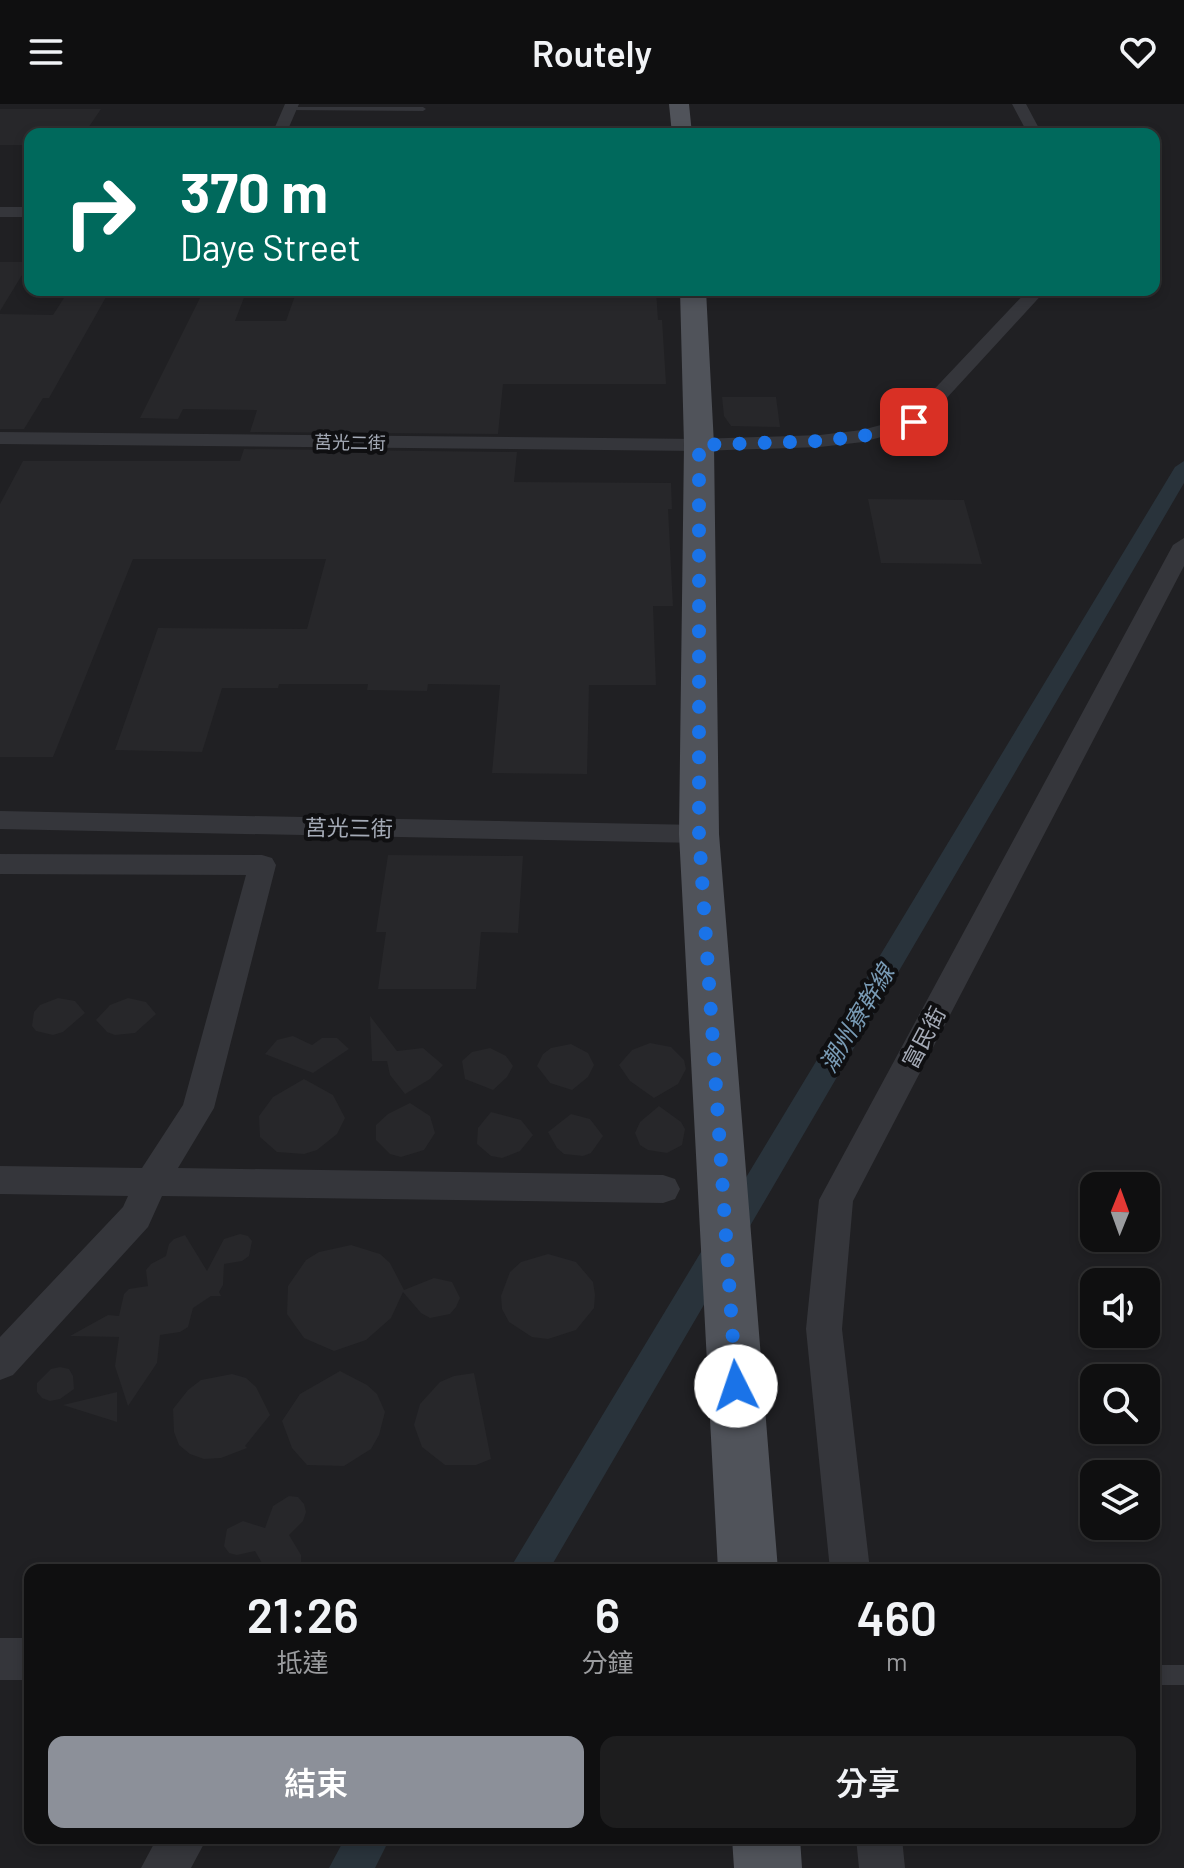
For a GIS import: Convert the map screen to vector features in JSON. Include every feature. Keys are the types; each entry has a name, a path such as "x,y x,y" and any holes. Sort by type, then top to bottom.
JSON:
{"main road":[{"path":"679,104 681,128"},
{"path":"693,296 699,445 699,834 748,1564"},
{"path":"766,1844 768,1868"}],"street":[{"path":"1019,104 1032,128"},
{"path":"281,128 290,106"},
{"path":"0,212 24,212"},
{"name":"莒光二街","path":"0,438 699,445 820,441 863,436 914,422 1031,296"},
{"name":"富民街","path":"849,1564 824,1329 836,1200 1184,545"},
{"name":"莒光三街","path":"0,820 699,834"},
{"path":"0,864 262,865 198,1108 152,1181 136,1217 0,1363"},
{"path":"0,1180 663,1189"},
{"path":"0,1659 24,1659"},
{"path":"164,1868 180,1844"},
{"path":"880,1844 882,1868"}],"lane":[{"path":"290,106 423,109"},
{"path":"1160,1675 1184,1675"}],"shaded area":[{"path":"0,104 1184,104 1184,1868 0,1868"}],"building":[{"path":"0,109 101,109 88,128 24,128 24,145 0,145"},
{"path":"0,262 24,262 24,272 0,311"},
{"path":"65,296 107,296 49,398 43,398 24,429 0,429 0,314 53,315"},
{"path":"201,296 245,296 235,321 286,321 295,296 656,296 658,320 662,320 666,384 503,384 498,434 250,432 257,410 183,409 178,419 140,418"},
{"path":"722,397 776,397 780,427 731,426 724,416"},
{"path":"244,449 517,452 514,482 671,483 672,509 668,509 673,606 653,606 656,685 589,685 587,774 492,773 500,685 428,684 427,691 367,690 368,684 279,684 278,688 222,688 202,752 115,750 158,628 307,629 326,559 133,559 53,757 0,757 0,504 23,461 240,461"},
{"path":"868,499 964,500 982,564 881,563"},
{"path":"388,855 523,856 518,933 481,932 476,989 378,989 386,932 376,932"},
{"path":"58,998 75,1001 85,1013 63,1032 53,1035 36,1031 32,1026 34,1012 40,1005"},
{"path":"128,998 146,1002 156,1014 135,1033 115,1035 107,1032 96,1020 110,1005"},
{"path":"370,1016 397,1051 423,1048 443,1065 430,1079 405,1094 390,1075 387,1061 372,1061"},
{"path":"293,1036 312,1045 322,1038 337,1038 349,1049 313,1073 265,1054 277,1040"},
{"path":"650,1043 671,1047 684,1060 686,1069 678,1084 654,1098 630,1081 619,1065 632,1050"},
{"path":"571,1044 588,1053 594,1065 588,1077 572,1090 550,1083 537,1066 543,1054 551,1048"},
{"path":"490,1048 506,1056 513,1066 507,1077 493,1090 465,1079 462,1061 472,1052"},
{"path":"304,1079 333,1095 345,1118 337,1134 317,1150 304,1154 277,1152 260,1137 259,1116 273,1097"},
{"path":"410,1103 430,1116 435,1133 424,1150 401,1157 390,1154 376,1140 376,1125 388,1114"},
{"path":"659,1106 681,1122 685,1129 682,1145 667,1153 648,1150 640,1145 635,1133 640,1122"},
{"path":"491,1112 521,1120 533,1135 520,1151 502,1158 491,1156 477,1144 478,1128"},
{"path":"571,1114 590,1119 603,1136 591,1153 583,1156 564,1154 548,1132"},
{"path":"240,1234 252,1241 249,1256 242,1261 224,1264 221,1296 211,1296 193,1308 188,1327 180,1332 160,1335 157,1363 128,1406 115,1366 119,1337 70,1336 108,1315 119,1316 124,1294 129,1289 148,1286 146,1270 166,1256 174,1239 185,1235 207,1271 224,1239"},
{"path":"351,1245 380,1254 390,1263 404,1290 434,1278 452,1282 460,1298 456,1307 450,1314 430,1318 421,1313 403,1292 391,1318 366,1340 334,1351 304,1338 287,1314 288,1286 306,1260 319,1252"},
{"path":"548,1254 576,1262 593,1282 595,1295 594,1308 576,1330 548,1339 532,1337 509,1322 502,1309 501,1296 510,1272 521,1262"},
{"path":"51,1369 69,1369 74,1389 60,1399 50,1401 42,1398 37,1392 37,1383"},
{"path":"340,1371 377,1394 385,1412 379,1435 371,1449 344,1466 307,1465 292,1448 282,1421 300,1394"},
{"path":"474,1373 491,1459 476,1465 445,1465 422,1447 414,1425 420,1404 440,1382"},
{"path":"232,1374 246,1378 256,1387 270,1415 245,1446 247,1448 221,1458 204,1459 190,1454 179,1445 174,1432 173,1409 188,1390 201,1380"},
{"path":"117,1392 117,1422 63,1405"},
{"path":"289,1496 298,1497 304,1504 306,1512 303,1521 289,1535 301,1555 301,1564 263,1564 255,1551 237,1555 229,1553 224,1546 227,1529 243,1521 265,1528 273,1506"}],"waterway":[{"name":"潮州寮幹線","path":"532,1564 1184,467"},
{"name":"潮州寮幹線","path":"351,1868 365,1844"}],"route":[{"path":"736,1386 699,834 699,445 820,441 863,436 914,422"}]}
